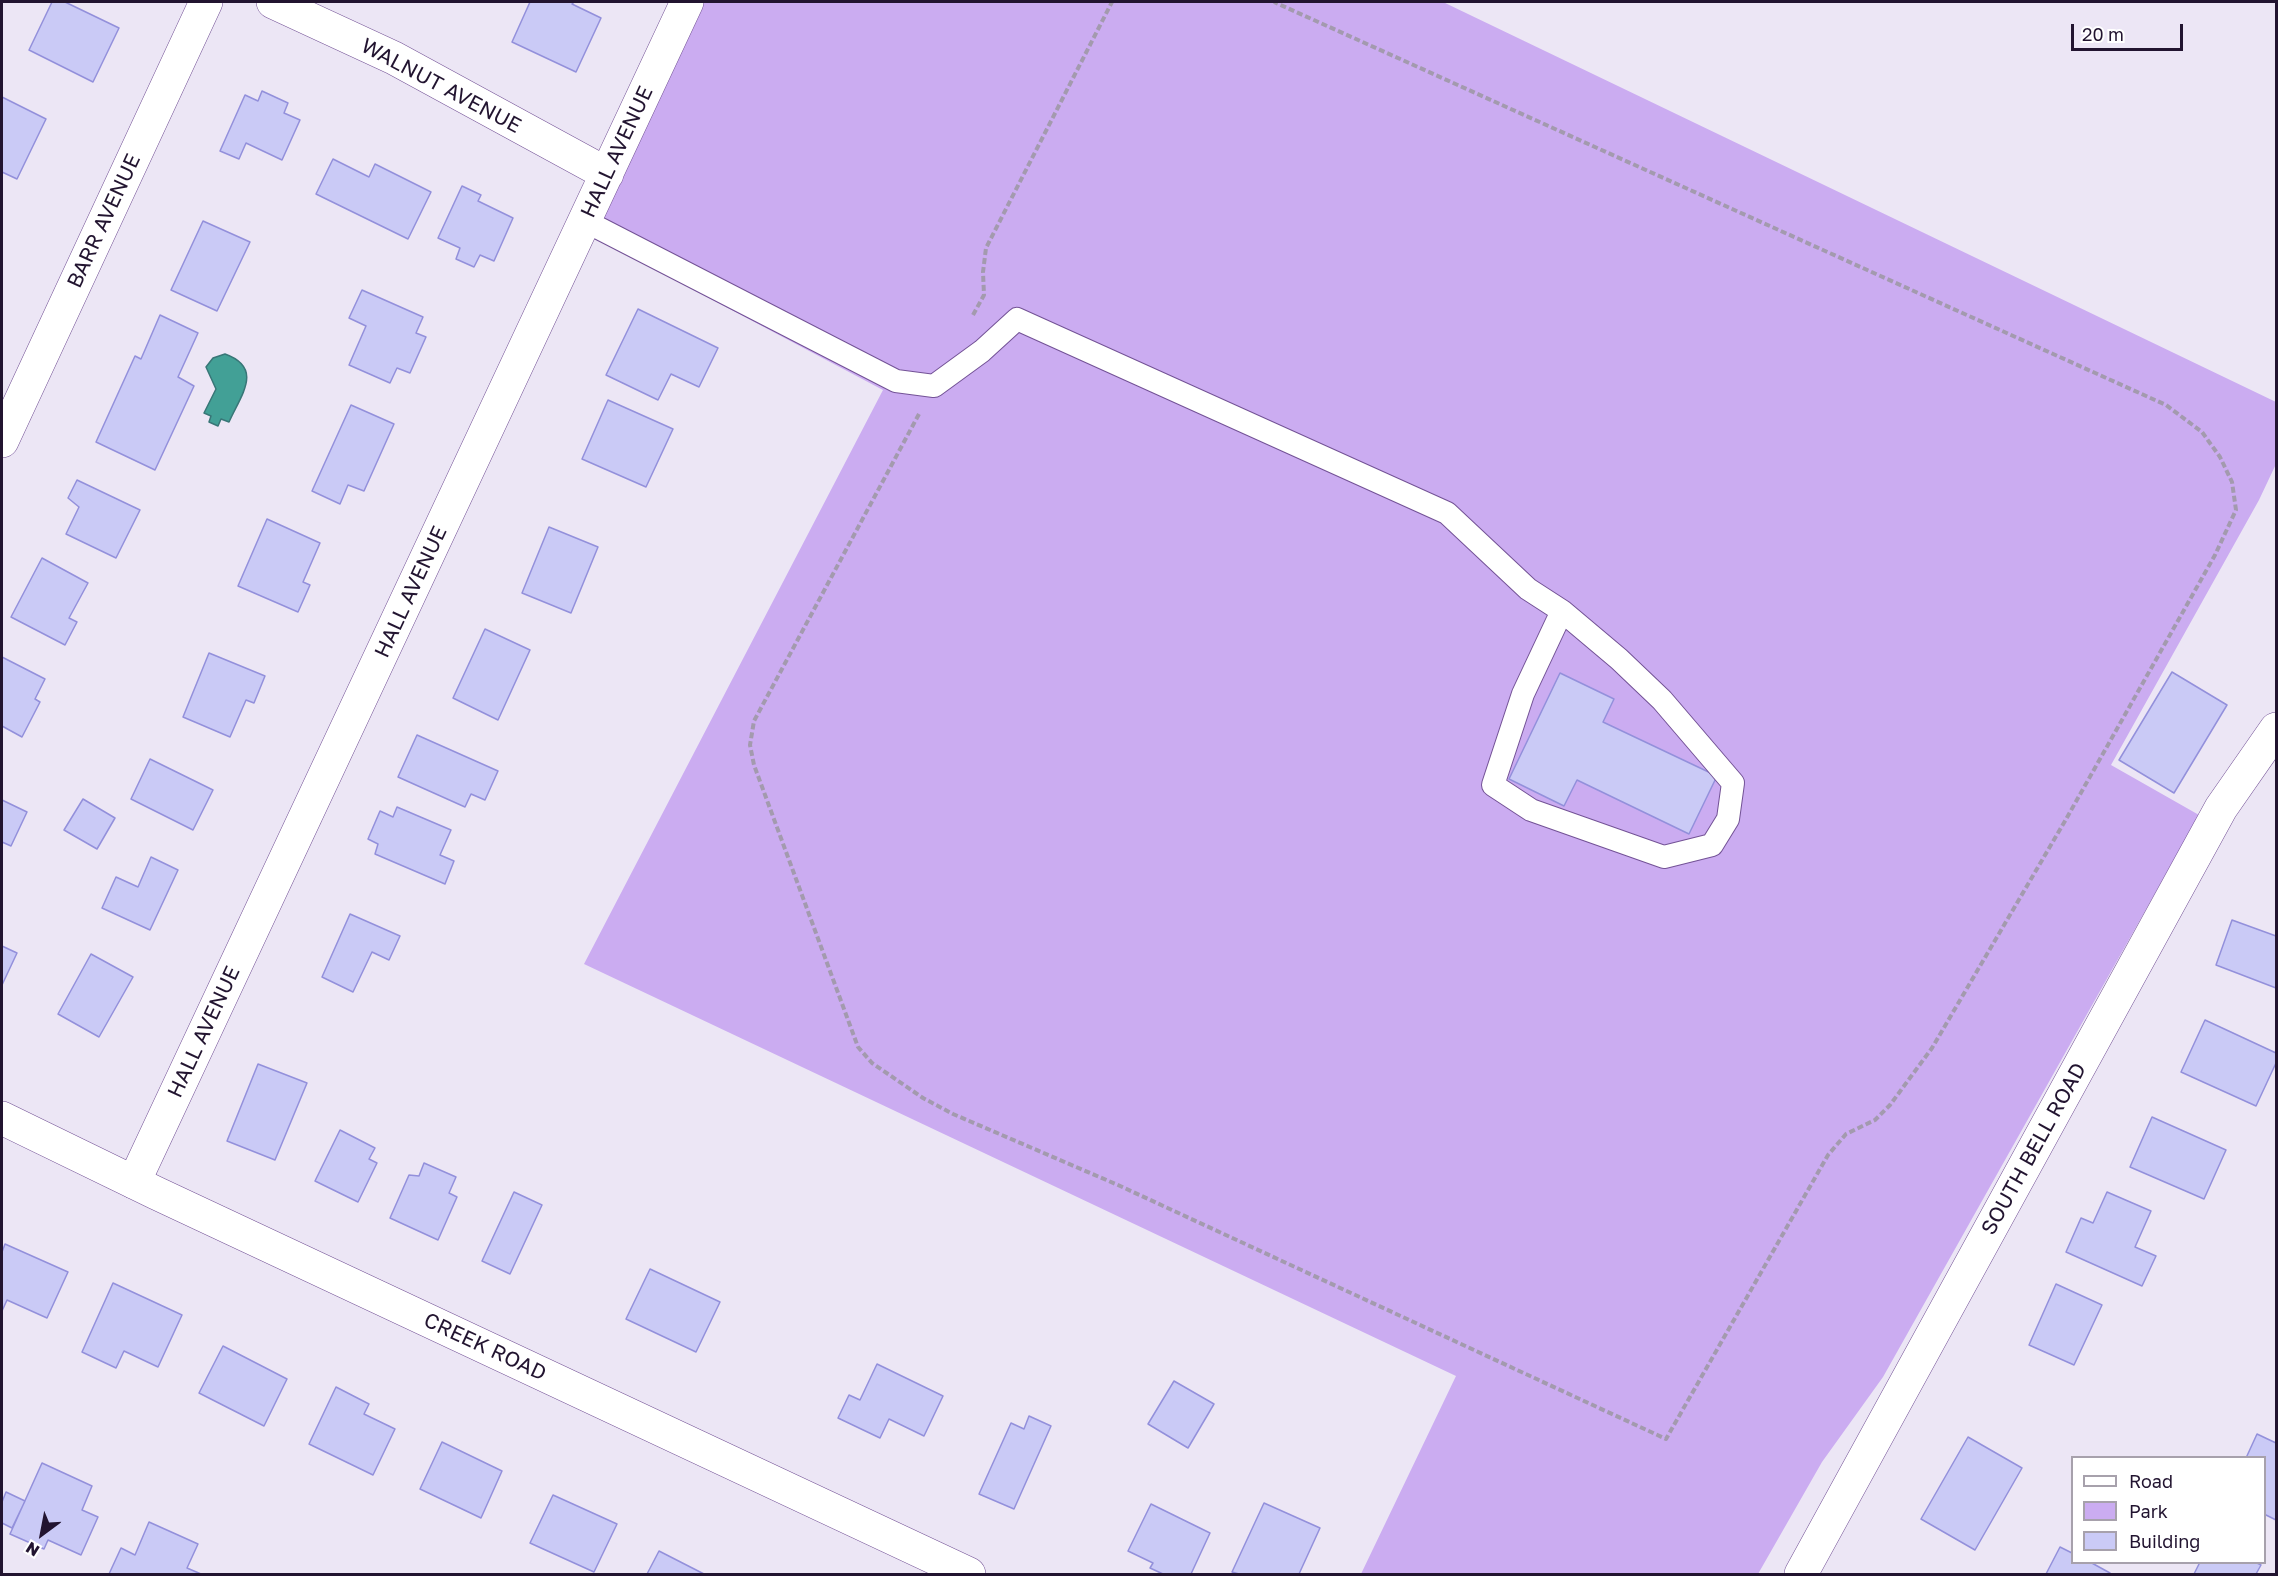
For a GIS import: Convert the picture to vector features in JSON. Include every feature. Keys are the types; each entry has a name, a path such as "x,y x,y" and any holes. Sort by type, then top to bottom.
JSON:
{"street":[{"name":"BARR AVENUE","path":"2,441 206,2"},
{"name":"WALNUT AVENUE","path":"273,2 394,58 607,174"},
{"name":"HALL AVENUE","path":"134,1182 687,2"},
{"name":"SOUTH BELL ROAD","path":"1801,1575 2221,808 2277,729"},
{"name":"CREEK ROAD","path":"2,1118 969,1575"}],"lane":[{"path":"585,221 896,381 934,386 982,351 1017,319 1447,513 1528,589 1562,611 1619,659 1662,700 1733,783 1728,819 1712,845 1664,857 1531,810 1492,784 1522,694 1562,611"}],"path":[{"path":"967,325 984,295 983,272 986,248 1113,2"},
{"path":"934,386 754,721 750,745 754,765 858,1047 872,1063 923,1098 953,1114 1118,1185 1666,1439 1828,1155 1846,1134 1875,1119 1890,1104 1932,1048 1944,1028 2071,811 2215,555 2236,510 2232,482 2220,457 2202,432 2166,405 1274,2"}],"green space":[{"path":"690,2 1443,2 2276,402 2276,464 2259,500 2111,765 2199,815 1883,1377 1822,1462 1758,1574 1361,1574 1456,1376 584,964 883,390 586,233"}],"shaded area":[{"path":"225,354 237,360 244,367 247,375 243,392 229,422 221,419 218,426 209,422 211,416 204,413 216,389 206,367 213,358"}],"building":[{"path":"52,2 65,2 119,28 93,82 29,50"},
{"path":"530,2 574,2 572,4 601,18 576,72 512,42"},
{"path":"262,91 288,103 284,113 300,120 282,160 246,143 239,159 220,151 245,95 258,101"},
{"path":"2,97 46,119 17,179 2,172"},
{"path":"333,159 369,177 375,164 431,192 408,239 316,194"},
{"path":"462,186 481,195 478,201 513,218 494,261 480,255 474,267 456,259 460,248 438,238"},
{"path":"203,221 250,242 217,311 171,290"},
{"path":"362,290 423,317 416,333 426,337 410,373 397,368 390,383 349,365 366,326 349,318"},
{"path":"638,309 718,348 699,387 671,374 658,400 606,375"},
{"path":"160,315 198,333 178,377 194,386 155,470 96,442 135,356 141,359"},
{"path":"608,400 673,429 646,487 582,459"},
{"path":"351,405 394,424 364,491 348,485 340,504 312,491"},
{"path":"77,480 140,510 116,558 66,534 79,507 68,498"},
{"path":"267,519 320,543 303,582 310,585 298,612 238,586"},
{"path":"549,527 598,547 571,613 522,593"},
{"path":"42,558 88,583 69,618 77,622 65,645 11,617"},
{"path":"485,629 530,650 498,720 453,698"},
{"path":"209,653 265,676 254,703 246,700 230,737 183,717"},
{"path":"2,657 45,679 35,699 40,702 22,737 2,726"},
{"path":"2172,672 2227,705 2174,793 2119,760"},
{"path":"1560,673 1614,699 1603,722 1717,776 1689,834 1577,780 1564,806 1509,779"},
{"path":"417,735 498,771 485,800 471,794 465,807 398,777"},
{"path":"150,759 213,790 193,830 131,799"},
{"path":"83,799 115,818 97,849 64,830"},
{"path":"2,800 27,812 11,846 2,842"},
{"path":"397,807 451,830 440,855 454,861 445,884 375,854 378,844 368,839 380,811 393,817"},
{"path":"151,857 178,870 150,930 102,908 116,877 138,887"},
{"path":"350,914 400,936 389,960 372,952 353,992 322,977"},
{"path":"2232,920 2276,936 2276,988 2216,965"},
{"path":"2,946 17,953 2,985"},
{"path":"91,954 133,977 99,1037 58,1014"},
{"path":"2205,1020 2276,1053 2276,1063 2256,1106 2181,1072"},
{"path":"258,1064 307,1083 275,1160 227,1141"},
{"path":"2152,1117 2226,1150 2204,1199 2130,1167"},
{"path":"340,1130 375,1148 369,1159 377,1163 358,1202 315,1181"},
{"path":"424,1163 456,1177 449,1193 457,1197 438,1240 390,1218 409,1175 419,1176"},
{"path":"514,1192 542,1205 510,1274 482,1261"},
{"path":"2107,1192 2151,1211 2135,1247 2156,1256 2142,1286 2066,1252 2081,1218 2093,1223"},
{"path":"5,1244 68,1272 47,1318 7,1300 2,1311 2,1252"},
{"path":"650,1269 720,1302 696,1352 626,1319"},
{"path":"113,1283 182,1315 158,1367 124,1351 116,1368 82,1352"},
{"path":"2056,1284 2102,1305 2074,1365 2029,1345"},
{"path":"223,1346 287,1379 264,1426 199,1393"},
{"path":"877,1364 943,1396 924,1436 889,1419 880,1438 838,1418 849,1395 860,1400"},
{"path":"1174,1381 1214,1404 1188,1448 1148,1424"},
{"path":"336,1387 369,1404 364,1414 395,1429 373,1475 309,1444"},
{"path":"1029,1416 1051,1426 1014,1509 979,1494 1011,1423 1024,1429"},
{"path":"2257,1434 2276,1443 2276,1520 2266,1515 2266,1456 2247,1456"},
{"path":"1968,1437 2022,1468 1975,1550 1921,1519"},
{"path":"442,1442 502,1471 481,1518 420,1489"},
{"path":"42,1463 92,1486 82,1510 98,1517 81,1555 48,1540 44,1549 10,1534"},
{"path":"6,1492 25,1501 12,1528 2,1523 2,1502"},
{"path":"553,1495 617,1524 594,1572 530,1543"},
{"path":"1264,1503 1320,1528 1299,1574 1232,1572"},
{"path":"1151,1504 1210,1533 1191,1574 1163,1574 1150,1568 1153,1563 1128,1551"},
{"path":"149,1522 198,1544 187,1568 201,1574 109,1574 121,1548 135,1555"},
{"path":"2060,1547 2071,1552 2071,1564 2094,1564 2110,1573 2109,1574 2046,1574"},
{"path":"659,1551 704,1574 647,1574"},
{"path":"2199,1564 2261,1565 2256,1574 2194,1574"}]}
